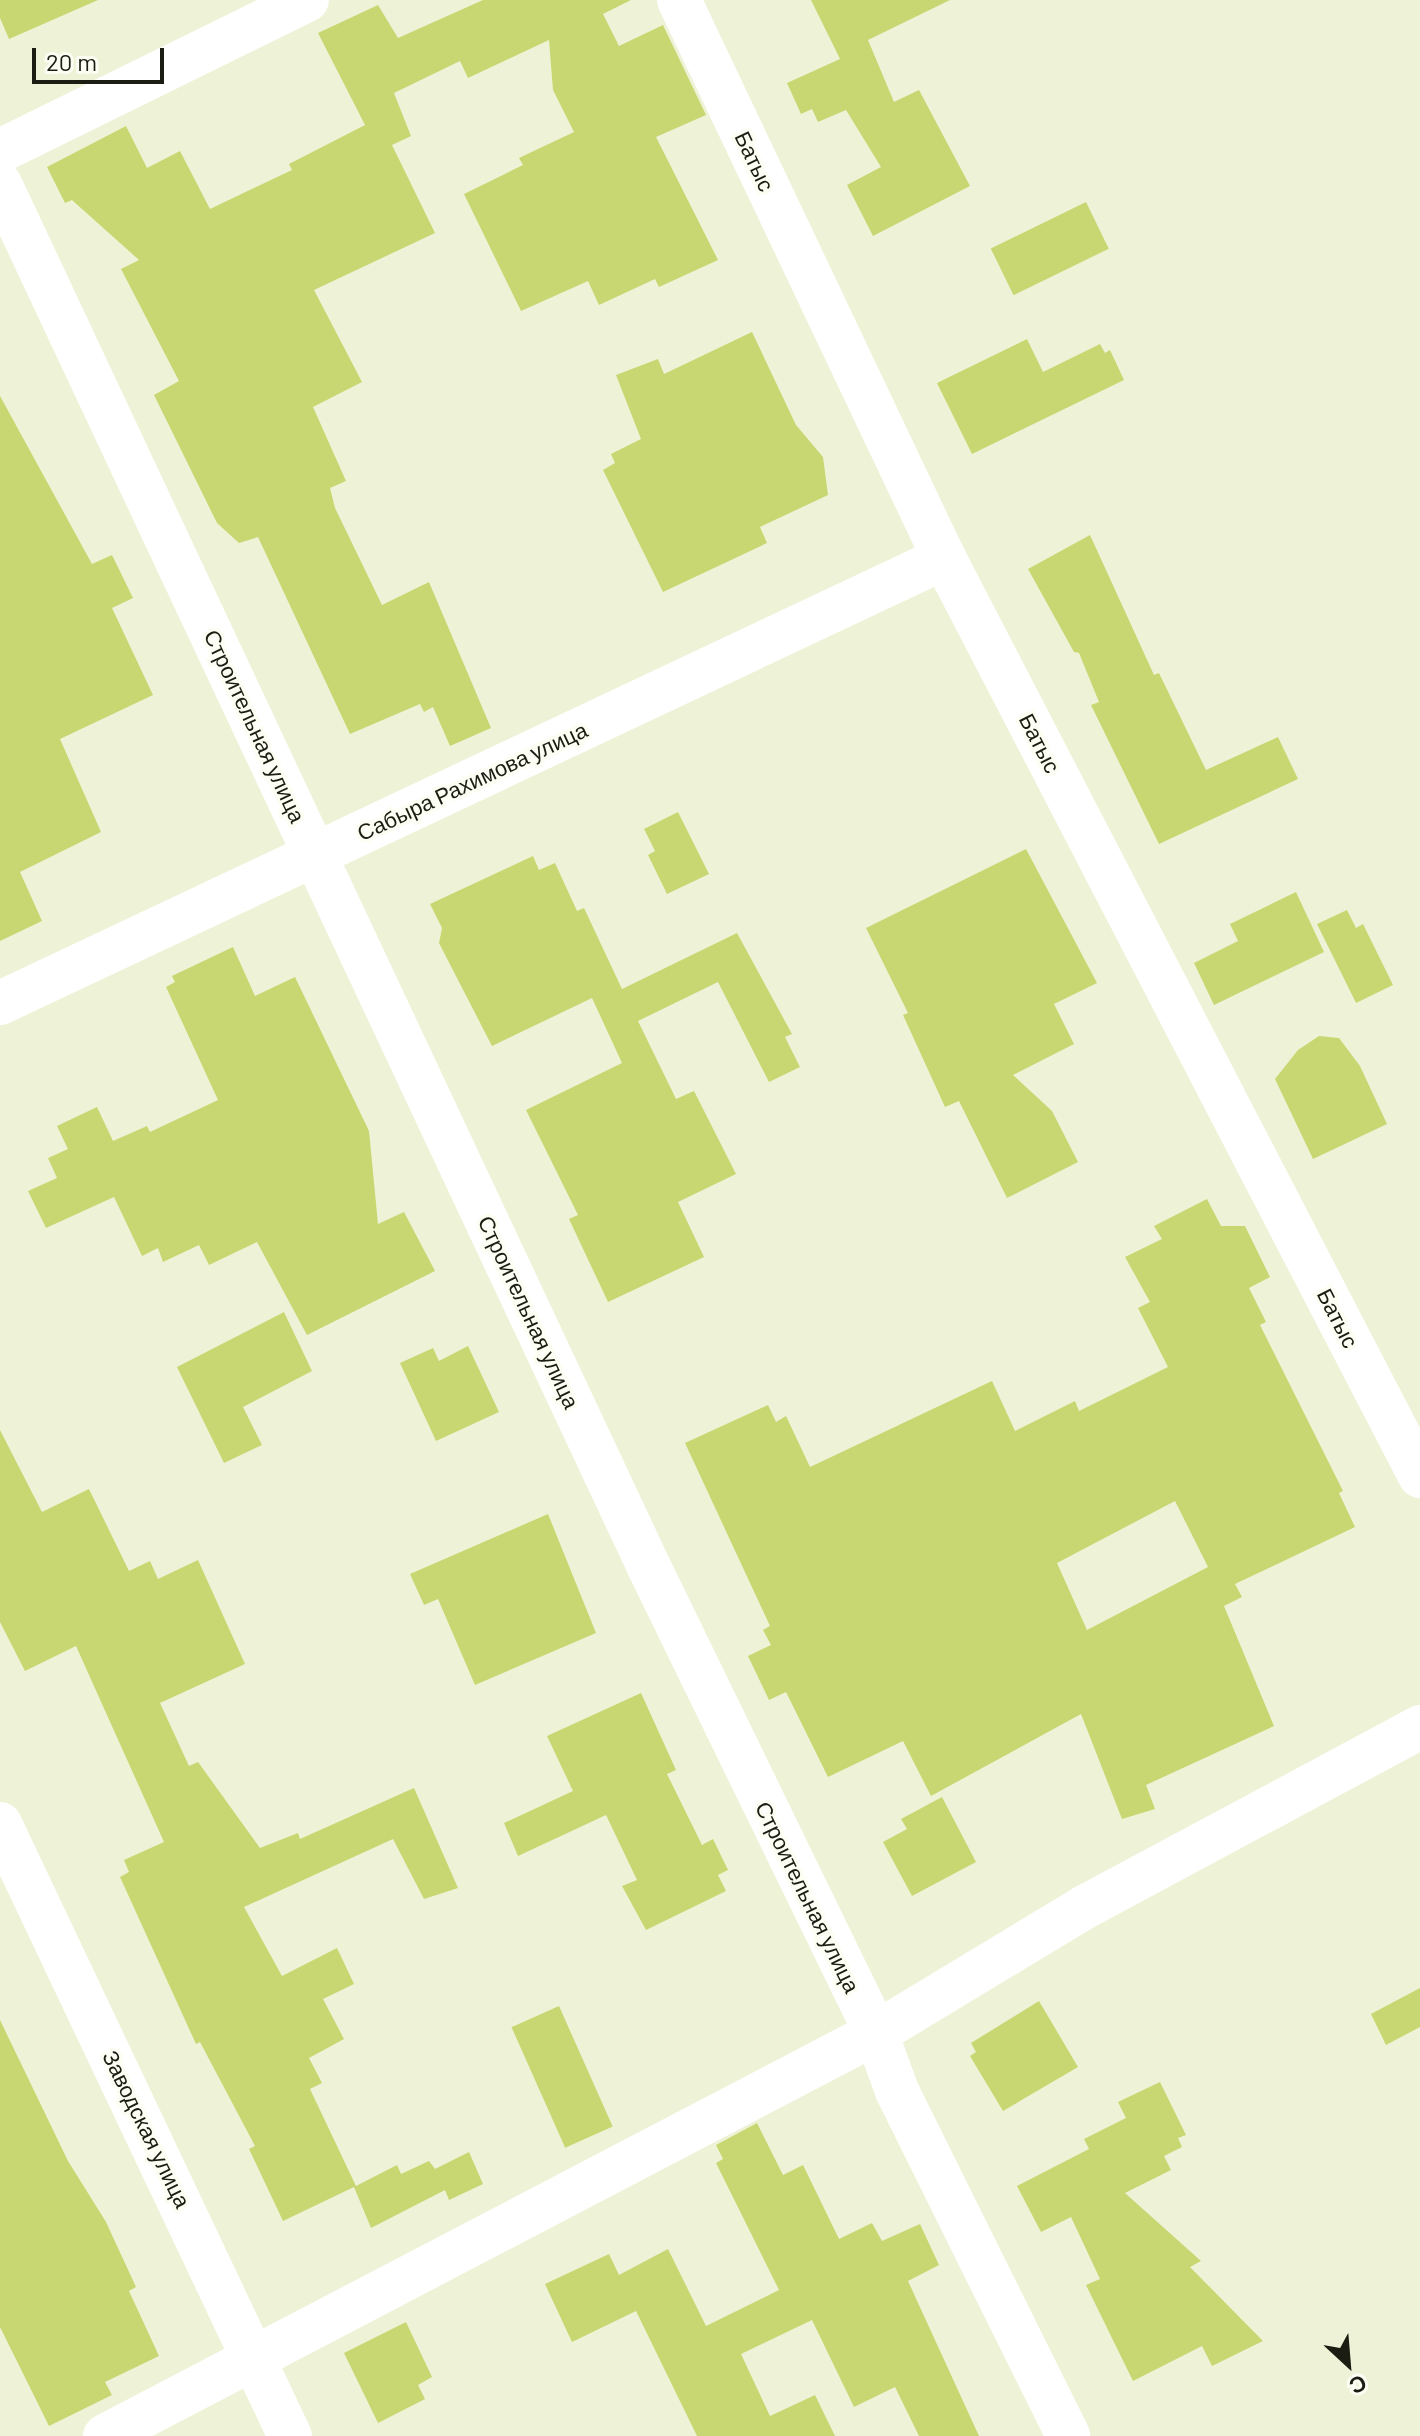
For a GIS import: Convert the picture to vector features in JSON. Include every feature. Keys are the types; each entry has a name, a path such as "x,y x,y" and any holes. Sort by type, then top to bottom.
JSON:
{"street":[{"path":"0,151 307,0"},
{"name":"Батыс","path":"679,0 944,558 1420,1476"},
{"name":"Строительная улица","path":"0,184 655,1581 876,2033 897,2091 1068,2436"},
{"name":"Сабыра Рахимова улица","path":"0,1003 944,558"},
{"path":"105,2436 876,2033 1083,1908 1420,1727"},
{"name":"Заводская улица","path":"0,1824 290,2436"}],"building":[{"path":"0,0 98,0 9,39 0,18"},
{"path":"483,0 631,0 603,14 619,46 663,25 706,115 656,137 718,260 659,287 655,279 599,305 588,281 521,311 464,194 523,165 519,158 574,132 553,90 549,40 468,78 460,61 394,93 411,136 392,145 435,233 314,290 362,382 313,407 346,481 330,488 335,508 382,605 429,582 491,728 450,746 433,707 424,712 420,704 350,734 258,537 239,543 217,523 154,395 179,381 121,269 139,260 72,200 65,203 47,167 126,126 147,168 180,151 210,209 292,170 289,164 365,125 318,33 378,5 398,38"},
{"path":"811,0 950,0 868,40 894,102 919,90 970,186 873,236 847,185 881,167 846,110 818,122 812,109 801,114 787,83 840,59"},
{"path":"1086,202 1109,249 1014,295 991,248"},
{"path":"752,332 796,425 823,457 828,495 760,527 767,543 663,592 603,470 615,463 611,454 641,439 616,375 658,359 664,374"},
{"path":"1027,339 1043,372 1100,344 1105,353 1110,350 1124,380 972,454 937,383"},
{"path":"0,396 92,564 112,555 133,598 112,608 153,695 60,739 101,832 20,872 42,921 0,941"},
{"path":"1090,535 1154,675 1159,673 1206,770 1278,737 1298,779 1159,844 1091,705 1099,702 1079,653 1074,652 1028,569"},
{"path":"678,812 709,874 667,894 648,855 655,851 644,829"},
{"path":"1026,849 1097,983 1054,1004 1074,1044 1013,1075 1052,1111 1078,1162 1007,1198 959,1101 945,1107 903,1015 908,1013 866,928"},
{"path":"533,856 539,870 555,863 577,911 584,908 622,989 737,933 792,1034 785,1037 800,1067 769,1082 718,982 638,1021 676,1099 694,1091 736,1174 678,1202 704,1257 608,1302 569,1219 578,1215 526,1110 622,1063 592,998 492,1046 439,943 442,928 430,904"},
{"path":"1296,892 1324,952 1214,1005 1194,963 1238,941 1230,924"},
{"path":"1347,910 1356,928 1363,924 1393,985 1356,1003 1317,924"},
{"path":"233,947 255,996 295,977 369,1131 378,1224 404,1212 435,1271 307,1335 257,1242 209,1265 199,1245 163,1262 158,1248 142,1256 114,1197 46,1228 28,1191 57,1178 48,1158 68,1149 57,1126 97,1107 113,1141 147,1126 150,1132 218,1100 166,987 175,982 172,976"},
{"path":"1319,1036 1339,1038 1360,1066 1387,1124 1313,1159 1275,1079 1298,1050"},
{"path":"1207,1199 1221,1226 1245,1226 1270,1277 1249,1288 1266,1322 1260,1325 1343,1491 1339,1493 1355,1527 1235,1584 1242,1597 1224,1606 1274,1726 1146,1785 1155,1809 1122,1819 1081,1714 931,1796 903,1741 828,1777 786,1692 769,1700 748,1656 771,1645 763,1630 770,1626 685,1443 768,1405 776,1422 786,1416 810,1467 992,1381 1015,1431 1075,1401 1079,1411 1168,1367 1138,1308 1150,1302 1125,1257 1162,1239 1154,1226","holes":["1175,1501 1208,1567 1087,1630 1057,1563"]},
{"path":"284,1312 312,1371 243,1407 262,1445 224,1463 177,1367"},
{"path":"468,1346 499,1412 436,1441 400,1363 433,1348 439,1361"},
{"path":"0,1430 42,1512 89,1489 129,1571 150,1561 158,1579 198,1560 245,1664 160,1703 189,1766 198,1762 260,1848 298,1833 300,1839 414,1788 458,1888 424,1899 393,1839 244,1907 282,1976 337,1948 354,1984 323,1999 344,2039 309,2058 322,2083 310,2089 356,2186 397,2165 401,2174 429,2161 435,2169 469,2152 483,2184 449,2200 445,2190 371,2228 354,2187 283,2221 249,2149 255,2146 200,2042 196,2044 120,1877 129,1872 124,1860 164,1842 76,1646 25,1671 0,1622"},
{"path":"548,1514 596,1633 475,1685 438,1599 424,1605 410,1574"},
{"path":"641,1693 676,1770 667,1774 702,1845 713,1839 728,1870 718,1875 726,1891 646,1930 622,1886 637,1880 606,1815 518,1856 504,1823 573,1791 547,1736"},
{"path":"942,1797 976,1862 912,1896 883,1842 907,1829 901,1819"},
{"path":"1420,1988 1420,2027 1386,2045 1371,2014"},
{"path":"1039,2001 1078,2067 1003,2111 970,2056 976,2052 971,2043"},
{"path":"559,2006 613,2127 565,2148 511,2027"},
{"path":"0,2020 68,2161 106,2222 136,2287 129,2291 159,2356 105,2382 112,2395 49,2426 0,2327"},
{"path":"1160,2082 1186,2135 1178,2138 1182,2147 1164,2156 1171,2170 1125,2193 1201,2261 1190,2267 1263,2341 1212,2366 1202,2346 1133,2381 1086,2285 1100,2279 1071,2217 1041,2232 1017,2186 1089,2149 1084,2139 1126,2118 1118,2102"},
{"path":"757,2123 783,2175 803,2165 839,2239 872,2223 882,2241 920,2224 939,2265 908,2281 979,2436 919,2436 895,2387 854,2407 812,2320 741,2354 770,2416 815,2395 835,2436 697,2436 636,2311 572,2342 545,2284 609,2254 619,2275 668,2249 706,2326 779,2290 716,2163 723,2159 716,2145"},
{"path":"406,2322 432,2377 418,2385 425,2399 378,2423 344,2353"}]}
